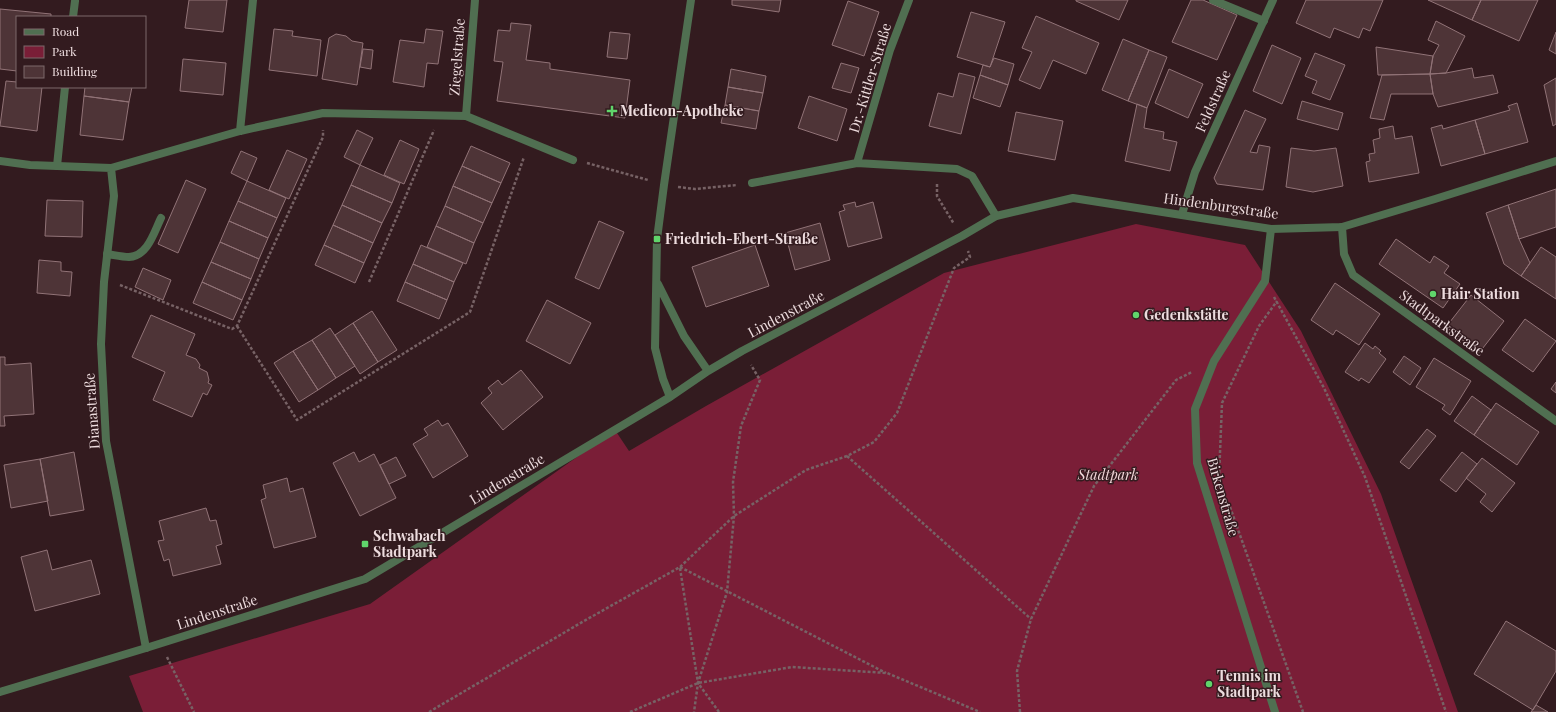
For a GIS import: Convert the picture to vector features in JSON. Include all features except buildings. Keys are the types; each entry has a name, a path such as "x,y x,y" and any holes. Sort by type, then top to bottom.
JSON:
{"street":[{"path":"240,131 253,0"},
{"name":"Ziegelstraße","path":"466,116 475,0"},
{"path":"670,397 663,379 655,348 657,239 691,0"},
{"name":"Dr.-Kittler-Straße","path":"857,164 890,50 909,0"},
{"path":"1213,0 1264,21"},
{"name":"Feldstraße","path":"1182,214 1195,172 1273,0"},
{"path":"73,16 75,1"},
{"path":"57,166 65,88"},
{"path":"0,161 30,166 111,168 240,131 323,113 438,117 466,116 529,143 574,160"},
{"name":"Hindenburgstraße","path":"996,216 1073,198 1271,229 1342,227 1556,160"},
{"path":"752,183 857,164 957,169 972,176 996,216"},
{"name":"Dianastraße","path":"111,168 114,196 104,282 101,344 106,441 146,648"},
{"name":"Lindenstraße","path":"0,692 161,644 365,579 670,397 708,371 742,351 962,236 996,216"},
{"path":"107,254 129,257 139,254 145,249 161,218"},
{"name":"Stadtparkstraße","path":"1342,227 1344,254 1353,275 1556,421"},
{"name":"Birkenstraße","path":"1271,229 1265,281 1214,361 1195,409 1198,463 1275,712"},
{"path":"657,282 684,336 708,371"}],"path":[{"path":"104,282 119,284 232,329 237,326 323,138 323,113"},
{"path":"368,282 430,140 438,117"},
{"path":"237,326 297,420 470,312 529,143"},
{"path":"429,712 584,621 680,567 734,516 806,470 847,456 874,442 897,413 954,268 970,257 962,236 937,196 937,168"},
{"path":"1265,281 1324,388 1365,477 1446,712"},
{"path":"1219,480 1222,403 1259,326 1277,301"},
{"path":"694,712 698,683 727,592 734,516 733,482 741,426 760,380 742,351"},
{"path":"1020,712 1017,671 1031,619 1094,486 1176,380 1214,361"},
{"path":"847,456 1031,619"},
{"path":"1228,504 1304,712"},
{"path":"680,567 887,673 980,712"},
{"path":"680,567 698,683 719,712"},
{"path":"161,644 194,712"},
{"path":"630,712 698,683 792,667 887,673"}],"green space":[{"name":"Stadtpark","path":"1136,224 1245,245 1301,331 1381,494 1458,712 143,712 129,676 370,604 615,430 629,451 706,406 944,273"}],"place":[{"name":"Medicon-Apotheke","path":"612,111"},
{"name":"Friedrich-Ebert-Straße","path":"657,239"},
{"name":"Hair Station","path":"1433,294"},
{"name":"Gedenkstätte","path":"1136,315"},
{"name":"Schwabach Stadtpark","path":"365,544"},
{"name":"Tennis im Stadtpark","path":"1209,684"}]}
